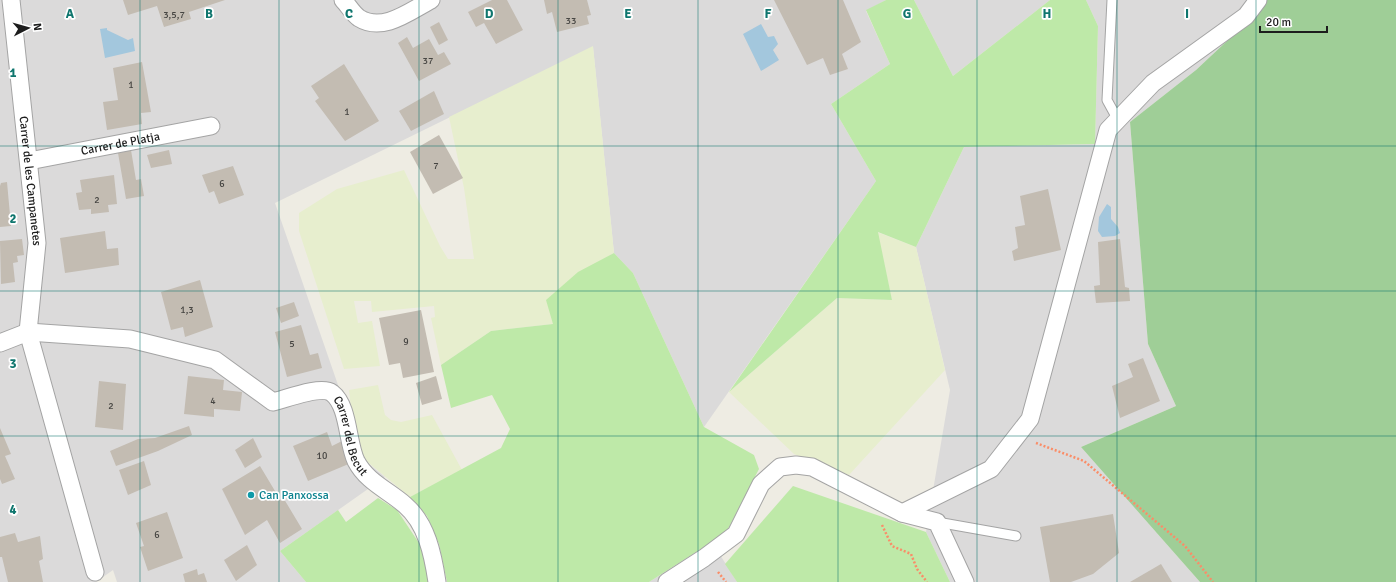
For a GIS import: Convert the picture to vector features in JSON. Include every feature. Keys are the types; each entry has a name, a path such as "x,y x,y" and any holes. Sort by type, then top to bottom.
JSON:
{"street":[{"name":"Carrer de les Campanetes","path":"11,0 37,244 28,332"},
{"path":"343,0 359,18 376,24 394,20 431,0"},
{"path":"902,513 991,469 1030,419 1108,130 1153,83 1246,16 1258,0"},
{"name":"Carrer de Platja","path":"29,161 211,126"},
{"path":"0,343 28,332 95,572"},
{"name":"Carrer del Becut","path":"28,332 130,339 215,360 273,402 321,390 331,392 340,402 356,460 367,477 406,506 425,531 438,582"},
{"path":"667,582 704,558 736,534 761,484 780,467 796,465 812,467 902,513 937,522 965,582"}],"lane":[{"path":"1112,0 1107,100 1118,120"},
{"path":"937,522 1016,536"}],"path":[{"path":"1017,436 1084,461 1184,546 1214,582"},
{"path":"884,504 882,526 892,546 911,554 917,569 927,582"}],"shaded area":[{"path":"0,0 886,0 866,11 890,64 831,104 876,181 704,427 633,273 614,253 593,47 275,203 364,460 385,477 280,551 306,582 117,582 113,570 96,582 0,582"},
{"path":"914,0 1050,0 953,76"},
{"path":"1086,0 1265,0 1259,11 1196,70 1130,122 1148,344 1176,406 1081,447 1200,582 950,582 926,532 950,390 916,247 964,147 1095,144 1098,26"},
{"path":"712,542 737,582 649,582"}],"green space":[{"path":"886,0 914,0 953,76 1050,0 1086,0 1098,26 1095,144 964,147 916,247 878,232 892,300 837,298 729,392 876,181 831,104 890,64 866,10"},
{"path":"1265,0 1396,0 1396,582 1200,582 1081,447 1176,406 1148,344 1130,122 1196,70 1259,11"},
{"path":"593,46 614,253 599,262 553,324 491,331 441,365 431,318 435,317 434,306 372,312 371,301 354,301 358,323 372,321 380,366 344,369 299,231 299,213 337,189 404,170 440,246 448,259 474,259 464,188 449,117"},
{"path":"877,232 916,247 945,370 849,475 794,454 729,392 837,298 892,300"},
{"path":"614,253 633,273 704,427 754,455 759,469 728,529 712,542 649,582 447,582 439,544 427,516 410,497 501,448 510,429 492,395 451,408 441,365 491,331 553,324 546,300 578,272"},
{"path":"378,385 385,415 391,420 401,422 432,415 462,470 410,497 365,460 353,428 349,390"},
{"path":"793,486 926,532 950,582 737,582 725,564"},
{"path":"378,498 397,510 423,549 429,582 306,582 280,551 338,510 346,522"}],"water":[{"path":"761,24 768,37 774,36 778,44 773,50 779,60 761,71 743,34"},
{"path":"107,28 107,30 128,40 133,38 135,51 105,58 100,29"},
{"path":"1107,204 1111,207 1111,219 1118,227 1120,233 1115,236 1102,237 1098,231 1099,217"}],"building":[{"path":"123,0 225,0 189,12 191,19 164,27 157,6 128,15"},
{"path":"492,0 507,0 523,30 496,44 484,23 476,27 468,12"},
{"path":"544,0 587,0 591,15 587,16 589,24 557,32 552,12 547,14"},
{"path":"774,0 843,0 861,42 842,54 848,69 830,75 823,58 807,65"},
{"path":"439,22 448,40 439,45 430,27"},
{"path":"407,37 413,48 429,39 438,55 444,52 451,64 419,81 398,43"},
{"path":"142,62 151,112 141,113 142,124 107,130 103,102 118,100 113,68"},
{"path":"344,64 379,121 345,141 315,101 319,98 311,86"},
{"path":"434,91 444,114 411,131 399,111"},
{"path":"439,135 463,178 433,194 410,152"},
{"path":"131,150 136,180 141,179 144,196 126,199 118,153"},
{"path":"169,150 172,164 151,168 147,155"},
{"path":"233,166 244,195 219,204 214,191 209,193 202,175"},
{"path":"114,175 117,204 108,205 109,212 91,214 91,209 79,210 76,193 82,192 80,180"},
{"path":"7,182 11,226 0,227 0,186 1,183"},
{"path":"1048,189 1061,250 1014,261 1012,251 1018,248 1015,227 1025,225 1020,196"},
{"path":"105,231 107,249 118,248 119,265 65,273 60,238"},
{"path":"22,239 24,255 17,256 18,262 13,263 15,282 1,284 0,241"},
{"path":"1120,239 1125,287 1129,288 1130,301 1096,303 1094,286 1100,285 1098,242"},
{"path":"200,280 213,327 185,337 183,327 171,330 161,292"},
{"path":"294,302 299,316 281,323 276,308"},
{"path":"421,310 434,372 403,378 400,363 389,365 379,318"},
{"path":"301,325 310,355 318,353 322,368 287,377 275,332"},
{"path":"1143,358 1160,401 1120,418 1112,386 1133,377 1128,364"},
{"path":"188,376 224,380 223,390 242,392 240,411 214,409 214,417 184,414"},
{"path":"436,376 442,399 422,405 416,383"},
{"path":"99,381 126,384 123,430 95,427"},
{"path":"189,426 192,435 158,451 116,466 110,451 138,439 155,438"},
{"path":"0,428 11,454 5,456 15,479 2,484 0,479"},
{"path":"327,432 332,446 342,441 351,463 308,481 293,446"},
{"path":"253,438 262,457 245,468 235,450"},
{"path":"144,461 151,485 128,495 119,470"},
{"name":"Can Panxossa","path":"260,466 281,501 284,499 302,529 280,543 267,520 245,535 222,489"},
{"path":"167,512 183,558 148,571 140,547 144,546 136,523"},
{"path":"1113,514 1119,553 1093,574 1071,582 1050,582 1040,527"},
{"path":"15,533 18,542 40,536 43,559 39,561 43,582 8,582 2,557 0,557 0,537"},
{"path":"247,545 257,565 236,581 224,560"},
{"path":"1161,564 1172,582 1130,582"},
{"path":"197,569 198,575 204,573 207,582 185,582 183,574"}],"place":[{"name":"Can Panxossa","path":"251,495"}]}
